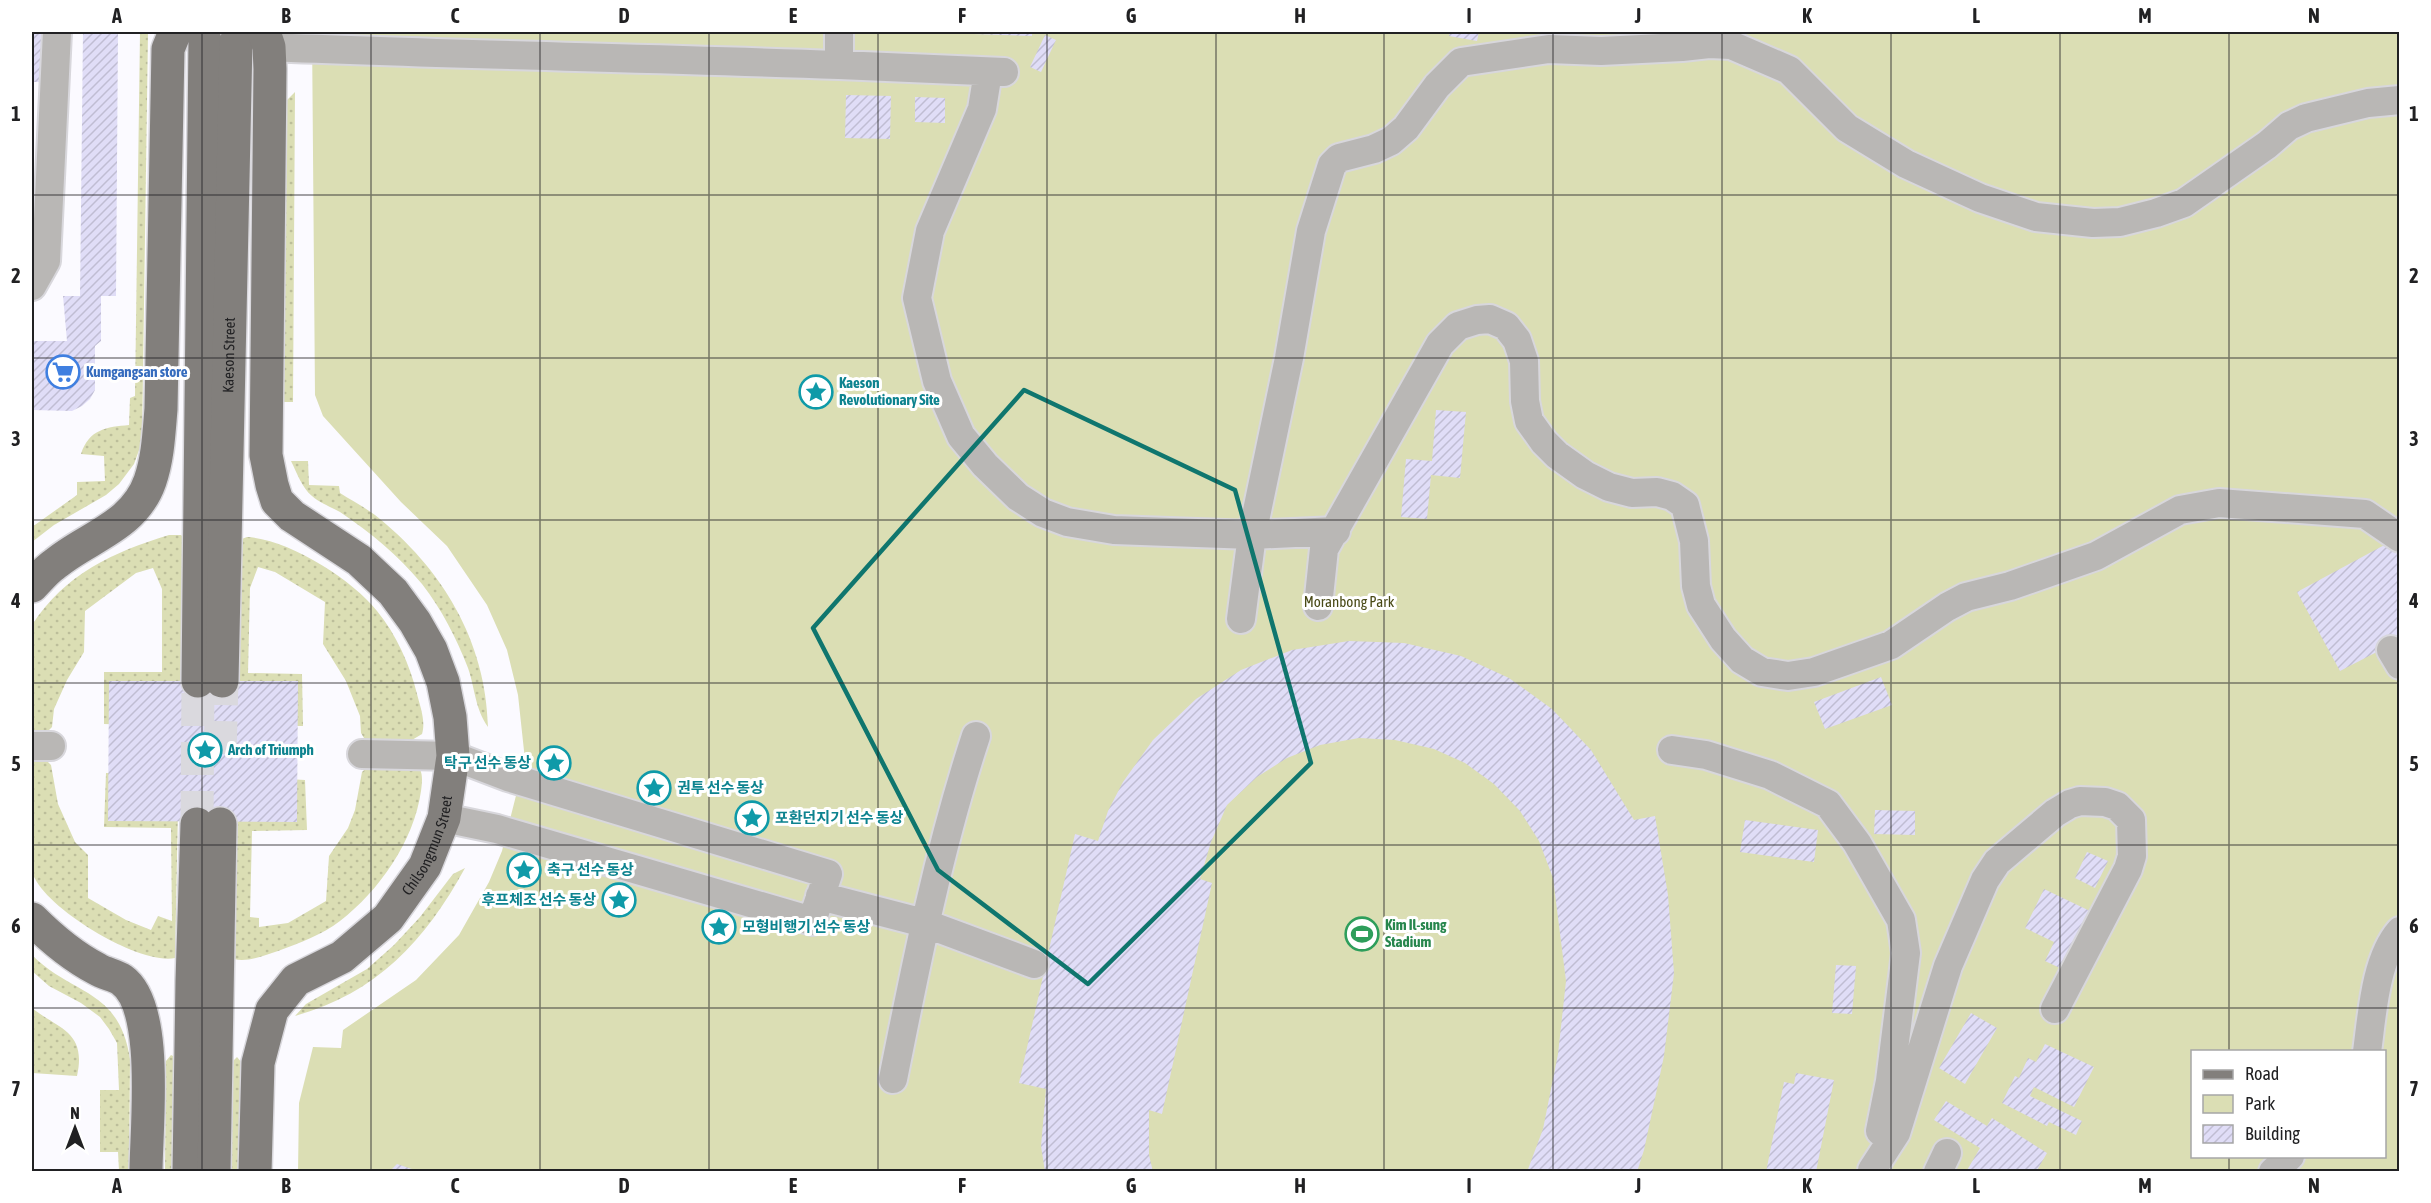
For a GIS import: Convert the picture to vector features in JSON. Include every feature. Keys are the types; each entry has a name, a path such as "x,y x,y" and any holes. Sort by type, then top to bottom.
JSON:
{"main road":[{"path":"32,586 56,563 113,528 135,506 150,483 156,457 161,409 168,49 175,32"},
{"name":"Kaeson Street","path":"202,32 205,40 210,681 236,42 240,32"},
{"name":"Chilsongmun Street","path":"255,1172 258,1063 272,1010 296,980 342,957 388,918 425,866 444,818 453,756 450,717 443,682 415,622 393,592 358,560 292,516 278,501 272,485 266,455 266,40"},
{"path":"189,1172 192,981 209,824 214,1172"},
{"path":"32,919 57,943 97,969 123,981 140,1006 148,1042 146,1172"}],"street":[{"path":"32,286 46,261 57,32"},
{"path":"838,65 839,32"},
{"path":"266,40 495,56 581,44 838,65 996,72 930,231 917,298 937,381 962,436 985,465 1018,497 1043,513 1067,522 1114,530 1252,536 1336,531"},
{"path":"1241,619 1252,536 1289,358 1311,231 1332,165 1340,158 1374,149 1391,141 1406,128 1437,86 1461,62 1549,49 1601,51 1682,48 1709,44 1731,45 1789,70 1847,128 1906,164 1980,198 2036,217 2093,223 2120,222 2184,203 2267,145 2289,126 2306,118 2368,103 2400,100"},
{"path":"1318,606 1324,549 1440,344 1458,326 1477,320 1490,320 1506,326 1517,340 1524,361 1525,401 1529,422 1557,455 1585,475 1609,487 1632,493 1657,492 1672,496 1684,505 1694,541 1696,586 1701,605 1723,639 1742,660 1762,672 1788,676 1814,672 1891,645 1947,607 1966,597 2010,586 2096,556 2180,510 2219,503 2365,514 2400,537"},
{"path":"893,1079 924,923 959,786 976,736"},
{"path":"1672,750 1706,755 1770,776 1828,804 1857,843 1901,921 1906,953 1900,1007 1890,1081 1872,1171"},
{"path":"362,753 453,756 508,777 828,874 812,921 497,829 444,818"},
{"path":"1872,1171 1896,1133 1948,966 1985,880 1997,862 2055,813 2080,801 2105,802 2117,806 2131,820 2132,856 2128,869 2055,1009"},
{"path":"820,896 924,923 1034,964"},
{"path":"2367,1050 2381,967 2394,937 2400,931"},
{"path":"2273,1172 2288,1158"}],"highlighted area":[{"path":"1024,390 1235,490 1311,763 1088,984 938,870 813,628"}],"green space":[{"path":"140,32 148,32 142,442 134,464 119,484 106,495 54,525 32,542 32,527 77,495 77,482 105,481 104,456 81,454 89,439 106,428 129,425 130,398 135,396"},
{"name":"Moranbong Park","path":"312,32 2399,32 2399,1171 298,1172 299,1103 313,1047 341,1048 343,1030 416,980 459,935 489,882 502,851 525,760 518,695 507,650 487,605 447,546 401,502 323,416 315,395"},
{"path":"295,92 293,402 283,402 285,102"},
{"path":"291,461 308,461 309,485 339,486 340,493 375,515 421,558 440,583 469,636 479,665 488,727 480,713 468,668 459,645 422,584 394,554 373,536 340,512 308,493"},
{"path":"169,535 181,535 184,538 184,689 131,725 104,724 104,672 162,672 162,589 153,568 136,573 85,611 84,652 67,680 54,709 52,727 47,732 32,735 32,625 59,592 92,567 129,549"},
{"path":"247,537 281,545 318,563 352,586 377,611 396,640 410,672 422,714 422,734 407,743 373,744 364,738 361,733 360,716 346,681 323,644 325,602 275,572 258,567 250,588 248,673 302,674 303,726 288,726 236,691 239,540"},
{"path":"32,756 45,759 51,765 58,804 75,842 88,855 88,898 126,920 151,930 158,916 172,921 171,828 104,827 106,773 131,774 178,809 175,958 159,958 139,953 93,931 53,900 39,885 31,864"},
{"path":"372,763 420,769 422,774 421,791 411,828 403,846 381,880 354,909 326,930 302,942 262,956 245,960 234,959 232,953 237,811 288,779 305,780 307,830 252,831 250,917 259,918 259,927 288,923 326,901 329,856 348,828 355,810 362,772"},
{"path":"465,868 433,919 396,961 351,993 295,1016 306,1004 367,969 420,917 453,874"},
{"path":"32,955 63,979 105,1006 116,1019 124,1036 130,1059 129,1171 119,1171 118,1152 100,1152 100,1090 119,1090 117,1043 100,1017 81,1003 49,986 32,971"},
{"path":"32,1008 68,1033 74,1040 78,1049 79,1061 77,1076 32,1073"},
{"path":"171,1055 175,1057 175,1171 165,1172 166,1061"},
{"path":"237,1057 242,1063 238,1171 229,1172 232,1062"}],"building":[{"path":"32,32 47,32 45,82 32,82"},
{"path":"83,32 118,32 116,296 101,296 101,341 95,346 95,390 90,399 72,411 32,410 33,341 67,341 63,296 80,296"},
{"path":"973,32 1032,32 1032,36 973,34"},
{"path":"1450,32 1479,32 1477,41 1449,36"},
{"path":"1045,35 1056,40 1041,72 1030,67"},
{"path":"846,95 891,96 890,139 845,138"},
{"path":"915,97 945,98 945,123 915,122"},
{"path":"1436,410 1466,412 1460,478 1431,475 1427,519 1401,517 1406,459 1432,461"},
{"path":"2390,542 2400,559 2400,640 2340,671 2297,592"},
{"path":"1349,641 1404,643 1461,656 1509,678 1552,709 1591,750 1634,820 1655,816 1668,895 1674,973 1664,1056 1644,1150 1637,1172 1527,1172 1543,1129 1558,1054 1566,981 1553,878 1539,841 1520,811 1494,784 1465,763 1434,749 1395,740 1359,738 1320,745 1287,758 1257,777 1227,805 1211,842 1200,879 1212,883 1162,1114 1149,1110 1149,1155 1153,1172 1045,1172 1041,1146 1046,1089 1019,1083 1075,834 1098,841 1108,811 1123,782 1153,740 1196,699 1241,670 1292,650"},
{"path":"1881,677 1892,705 1825,729 1814,702"},
{"path":"109,681 298,681 297,822 108,821"},
{"path":"1875,810 1915,811 1915,835 1874,834"},
{"path":"1745,820 1818,830 1814,862 1740,852"},
{"path":"2087,852 2108,861 2095,888 2075,878"},
{"path":"2044,889 2090,911 2062,969 2045,961 2054,942 2025,928"},
{"path":"1836,965 1856,966 1852,1014 1832,1013"},
{"path":"1971,1013 1997,1028 1965,1084 1939,1068"},
{"path":"2045,1044 2094,1067 2074,1107 2034,1087 2030,1096 2082,1121 2076,1135 2049,1122 2047,1126 2002,1103 2015,1076 2019,1078 2028,1058 2036,1062"},
{"path":"1796,1073 1834,1080 1816,1172 1766,1172 1784,1082 1794,1084"},
{"path":"1946,1101 1987,1126 1992,1118 2047,1153 2036,1172 1966,1172 1980,1148 1934,1120"},
{"path":"397,1164 418,1171 418,1172 389,1172"}],"tunnel":[{"path":"197,824 198,681"},
{"path":"220,754 222,681"}],"place":[{"name":"Kumgangsan store","path":"63,372"},
{"name":"Kaeson Revolutionary Site","path":"816,392"},
{"name":"Arch of Triumph","path":"205,750"},
{"name":"탁구 선수 동상","path":"554,763"},
{"name":"권투 선수 동상","path":"654,788"},
{"name":"포환던지기 선수 동상","path":"752,818"},
{"name":"축구 선수 동상","path":"524,870"},
{"name":"후프체조 선수 동상","path":"619,900"},
{"name":"모형비행기 선수 동상","path":"719,927"},
{"name":"Kim Il-sung Stadium","path":"1362,934"}]}
